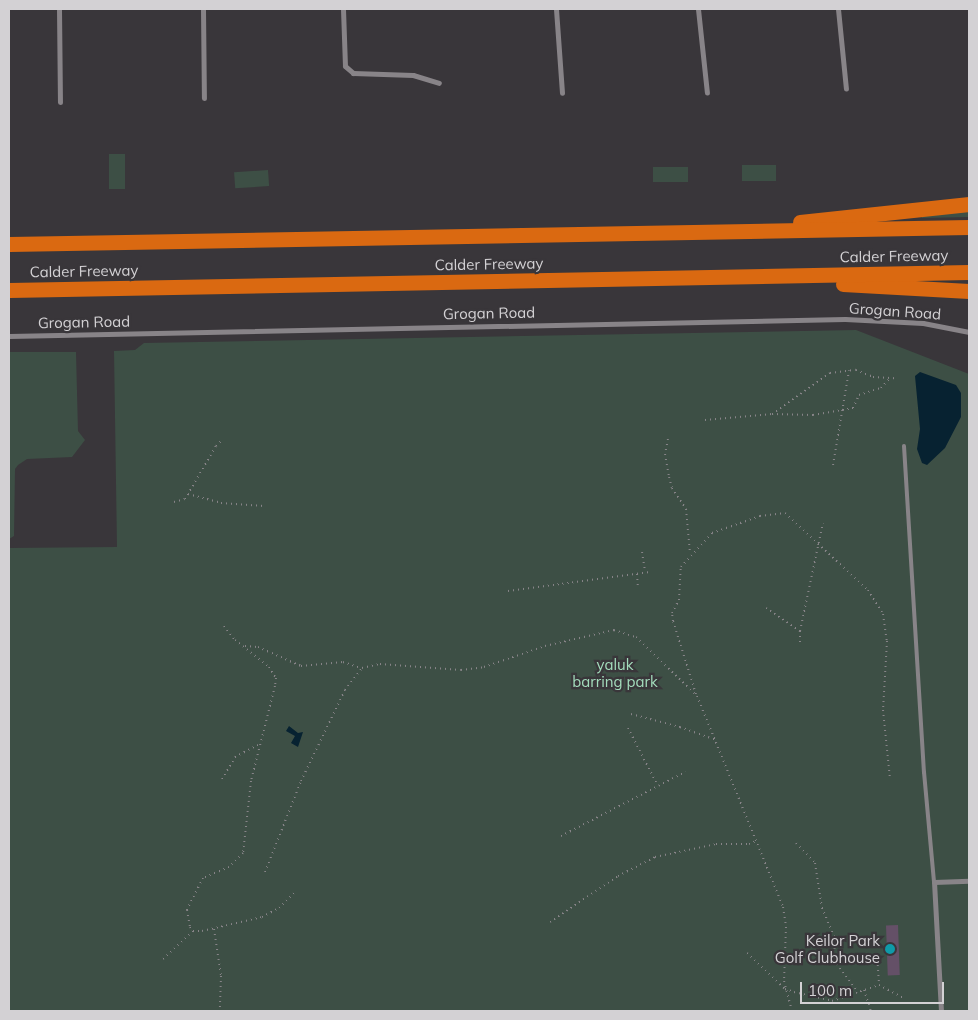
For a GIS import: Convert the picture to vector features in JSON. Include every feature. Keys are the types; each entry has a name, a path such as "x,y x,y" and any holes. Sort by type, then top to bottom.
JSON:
{"highway":[{"path":"666,232 969,204"},
{"name":"Calder Freeway","path":"9,244 969,227"},
{"name":"Calder Freeway","path":"9,290 969,272"},
{"path":"442,282 834,283 969,290"}],"street":[{"path":"58,9 60,102"},
{"path":"202,9 204,98"},
{"path":"343,9 345,66 353,73 413,76 439,82"},
{"path":"556,9 562,93"},
{"path":"698,9 708,93"},
{"path":"838,9 846,89"},
{"name":"Grogan Road","path":"9,336 845,319 915,322 969,332"},
{"path":"941,1011 934,882 969,882"}],"lane":[{"path":"904,446 924,772 934,882"}],"path":[{"path":"833,465 842,410 849,384 848,370"},
{"path":"772,414 825,375 848,370 895,378"},
{"path":"705,420 772,414 813,415 853,408 859,395 881,388 890,378"},
{"path":"668,439 665,454 669,477 672,488 686,509 690,554"},
{"path":"174,502 186,499 216,446 224,440"},
{"path":"188,494 222,503 264,506"},
{"path":"792,1011 785,989 786,918 697,696 672,613 679,600 681,567 690,554 712,533 746,520 785,513 819,547 868,590 882,614 887,640 883,710 890,778"},
{"path":"800,645 800,631 824,523"},
{"path":"642,552 645,572"},
{"path":"508,591 650,572"},
{"path":"637,574 638,588"},
{"path":"766,608 800,631"},
{"path":"192,931 188,910 198,885 209,873 230,867 243,853 251,781 276,678 257,654 244,646 224,626"},
{"path":"265,872 301,782 345,690 362,668 370,664 461,670 484,667 545,646 614,630 636,637 697,696"},
{"path":"244,646 258,647 301,666 343,662 362,668"},
{"path":"632,714 680,727 715,741"},
{"path":"628,728 658,786"},
{"path":"222,779 240,752 259,744"},
{"path":"561,836 685,772"},
{"path":"550,922 618,876 655,857 716,844 748,844 756,841"},
{"path":"796,843 815,863 822,908 835,938 834,960 858,992"},
{"path":"163,959 192,931 214,929 271,913 295,892"},
{"path":"214,929 221,976 220,1011"},
{"path":"748,953 785,989 826,1001 879,985 903,998"},
{"path":"877,955 879,985"},
{"path":"864,990 871,1011"}],"green space":[{"path":"109,154 125,154 125,189 109,189"},
{"path":"742,165 776,165 776,181 742,181"},
{"path":"653,167 688,167 688,182 653,182"},
{"path":"268,170 269,186 235,188 234,172"},
{"path":"969,208 969,217 922,218 921,214"},
{"name":"yaluk barring park","path":"856,330 969,374 969,1011 9,1011 9,548 117,547 114,351 135,350 144,343"},
{"path":"9,352 76,352 78,431 85,440 72,457 27,459 18,465 15,469 14,536 9,539"}],"water":[{"path":"920,372 956,385 961,393 961,417 945,448 927,465 922,463 917,449 920,429 915,376"},
{"path":"289,726 298,733 303,732 298,747 291,743 295,736 286,731"}],"building":[{"name":"Keilor Park Golf Clubhouse","path":"886,925 898,925 900,975 888,975"}],"place":[{"name":"Keilor Park Golf Clubhouse","path":"890,949"}]}
